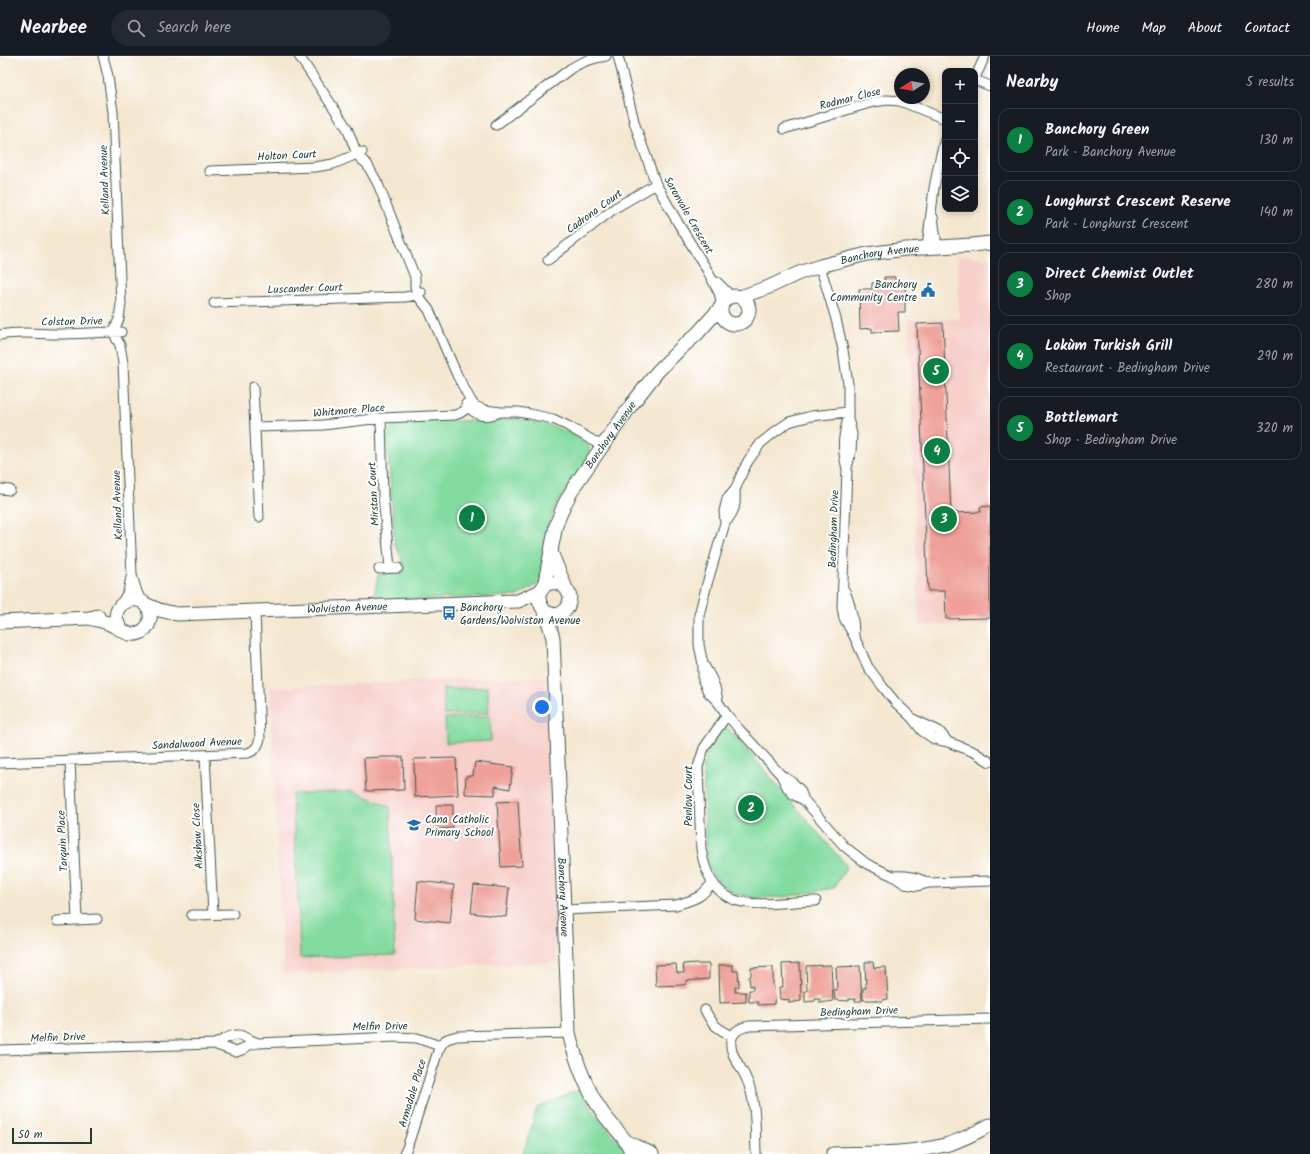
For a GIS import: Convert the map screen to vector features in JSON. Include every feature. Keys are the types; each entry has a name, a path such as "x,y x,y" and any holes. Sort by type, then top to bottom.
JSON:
{"street":[{"name":"Kelland Avenue","path":"103,56 108,76 113,112 121,304 125,313 125,320 118,332 126,344 126,352 123,363 132,575 137,592 144,603"},
{"path":"299,56 347,128 354,131 358,138 359,153 374,164 378,184 409,259 418,269 420,275 418,292 433,308 436,326 468,404 479,408 502,412 530,414 553,419 602,446"},
{"path":"496,125 581,62 592,58 606,56"},
{"name":"Saronvale Crescent","path":"618,56 635,125 656,184 678,223 728,301"},
{"path":"978,72 985,56"},
{"path":"978,80 990,86"},
{"name":"Rodmar Close","path":"784,129 873,102 887,100 900,101 942,118"},
{"path":"932,247 936,233 932,209 934,188 945,140"},
{"name":"Holton Court","path":"210,171 315,167 333,164 359,153"},
{"name":"Cadrona Court","path":"548,260 615,208 656,184"},
{"name":"Banchory Avenue","path":"542,589 556,525 564,505 575,485 632,404 658,371 697,334 728,301 768,288 799,273 867,254 906,248 990,243"},
{"name":"Banchory Avenue","path":"972,245 990,247"},
{"name":"Bedingham Drive","path":"820,266 836,319 843,350 848,384 848,416 852,434 851,452 847,469 843,563 844,589 851,605 854,620 854,636 872,672 896,703 912,718 922,731 934,739 948,742 974,752 990,762"},
{"name":"Banchory Avenue","path":"748,312 768,288"},
{"name":"Luscander Court","path":"214,303 405,297 418,292"},
{"path":"728,301 747,303 748,312 745,319 738,323 730,323 727,321 722,315 728,301"},
{"name":"Banchory Avenue","path":"697,334 730,323"},
{"name":"Colston Drive","path":"0,329 15,328 24,332"},
{"name":"Colston Drive","path":"0,334 24,332 58,334 118,332"},
{"path":"253,387 259,517"},
{"name":"Whitmore Place","path":"255,427 323,425 381,418 446,416 468,404"},
{"path":"848,416 811,416 789,422 761,443 748,461 735,490 736,503 733,514 725,523 706,584 699,615 699,645 703,664 716,689 718,702 727,715 781,775 787,787 794,795 804,800 844,846 867,864 893,876 905,875 916,877 929,883 990,881"},
{"name":"Mirstan Court","path":"379,568 394,568 383,496 381,418"},
{"path":"0,488 10,490"},
{"path":"551,552 570,596 569,606 565,610 555,615 544,610 539,602 539,596 542,589 548,584 554,583 559,583 565,586"},
{"name":"Kelland Avenue","path":"119,607 128,592 132,575"},
{"name":"Wolviston Avenue","path":"518,601 542,589"},
{"path":"0,622 90,618 106,614 119,607 124,602 133,599 144,603 148,608 150,618 146,628 137,634 126,632 108,623 90,618"},
{"name":"Wolviston Avenue","path":"144,603 159,610 177,614 518,601 544,610"},
{"path":"119,607 116,619 121,629"},
{"name":"Banchory Avenue","path":"544,610 553,638 570,1033 581,1075 589,1091 611,1125 625,1141 632,1154"},
{"name":"Banchory Avenue","path":"553,638 565,610"},
{"name":"Sandalwood Avenue","path":"0,763 205,756 248,753 254,751 259,744 260,739 255,611"},
{"name":"Wolviston Avenue","path":"146,628 160,620 177,614"},
{"name":"Penlow Court","path":"727,715 704,748 698,766 701,849 703,862 708,876 719,891 736,902 756,904 816,901"},
{"name":"Aikshaw Close","path":"205,756 213,914"},
{"name":"Tarquin Place","path":"70,761 77,920"},
{"path":"564,910 676,905 693,900 703,894 712,882"},
{"path":"192,915 233,914"},
{"path":"57,920 97,919"},
{"path":"705,1010 717,1028 732,1036 731,1048 751,1092 754,1112 756,1154"},
{"name":"Bedingham Drive","path":"732,1036 741,1028 749,1026 990,1019"},
{"path":"440,1046 447,1039 457,1036 570,1033"},
{"name":"Melfin Drive","path":"0,1050 214,1044 236,1035 241,1035 258,1043"},
{"name":"Melfin Drive","path":"214,1044 236,1052 249,1045 258,1043 396,1037 417,1038 440,1046"},
{"name":"Armadale Place","path":"406,1152 440,1046"},
{"path":"833,1154 919,1150 944,1146 967,1138 990,1125"},
{"name":"Banchory Avenue","path":"625,1141 652,1154"}],"shaded area":[{"path":"957,256 990,258 990,624 919,626 908,320 959,319"},
{"name":"Cana Catholic Primary School","path":"545,677 557,962 283,974 270,688"}],"green space":[{"path":"521,419 547,425 572,434 588,443 589,449 589,457 555,507 547,529 540,583 517,596 373,601 378,575 403,573 402,559 395,544 388,453 388,434 391,426 401,422"},
{"path":"488,687 489,713 444,715 443,689"},
{"path":"490,716 491,741 446,743 445,718"},
{"path":"726,726 847,866 834,888 784,897 753,898 736,894 720,884 710,871 706,851 703,766 709,748"},
{"path":"353,791 390,807 395,955 300,958 292,794"},
{"path":"580,1089 598,1118 629,1154 523,1154 537,1108"}],"building":[{"path":"884,277 895,277 895,282 905,282 905,312 898,312 899,331 872,332 872,328 860,329 859,289 872,289 872,283 885,282"},
{"path":"943,323 951,513 981,512 980,507 990,506 990,618 946,619 945,591 928,591 917,324"},
{"path":"403,757 404,790 366,791 364,758"},
{"path":"456,758 458,795 415,797 414,759"},
{"path":"475,762 513,767 510,789 495,786 495,795 465,794 466,776 473,776"},
{"path":"518,801 522,866 501,867 497,802"},
{"path":"436,805 453,805 453,828 437,829"},
{"path":"418,881 454,885 450,923 415,919"},
{"path":"474,885 509,888 506,917 471,913"},
{"path":"865,962 873,962 874,968 886,967 888,999 883,1001 863,1000 863,988 866,988"},
{"path":"800,963 801,1001 789,1003 789,1000 780,999 779,987 783,987 782,964"},
{"path":"676,964 677,973 684,973 683,964 709,964 709,979 686,981 686,984 683,985 656,986 655,965"},
{"path":"719,965 733,965 733,971 738,971 739,987 735,987 735,992 746,992 746,1002 720,1003"},
{"path":"831,965 833,1001 820,1003 820,999 815,999 815,1001 805,1002 805,991 807,991 806,966"},
{"path":"860,966 862,1001 855,1001 855,999 849,999 849,1001 835,1000 834,990 837,990 836,967"},
{"path":"773,967 774,1004 758,1005 758,1002 749,1002 749,990 753,990 753,986 750,986 749,977 751,976 751,968"}],"place":[{"name":"Banchory Community Centre","path":"928,290"},
{"name":"Bottlemart","path":"936,371"},
{"name":"Lokùm Turkish Grill","path":"937,451"},
{"name":"Banchory Green","path":"472,518"},
{"name":"Direct Chemist Outlet","path":"944,519"},
{"name":"Banchory Gardens/Wolviston Avenue","path":"449,613"},
{"name":"Longhurst Crescent Reserve","path":"751,808"},
{"name":"Cana Catholic Primary School","path":"414,825"}]}
